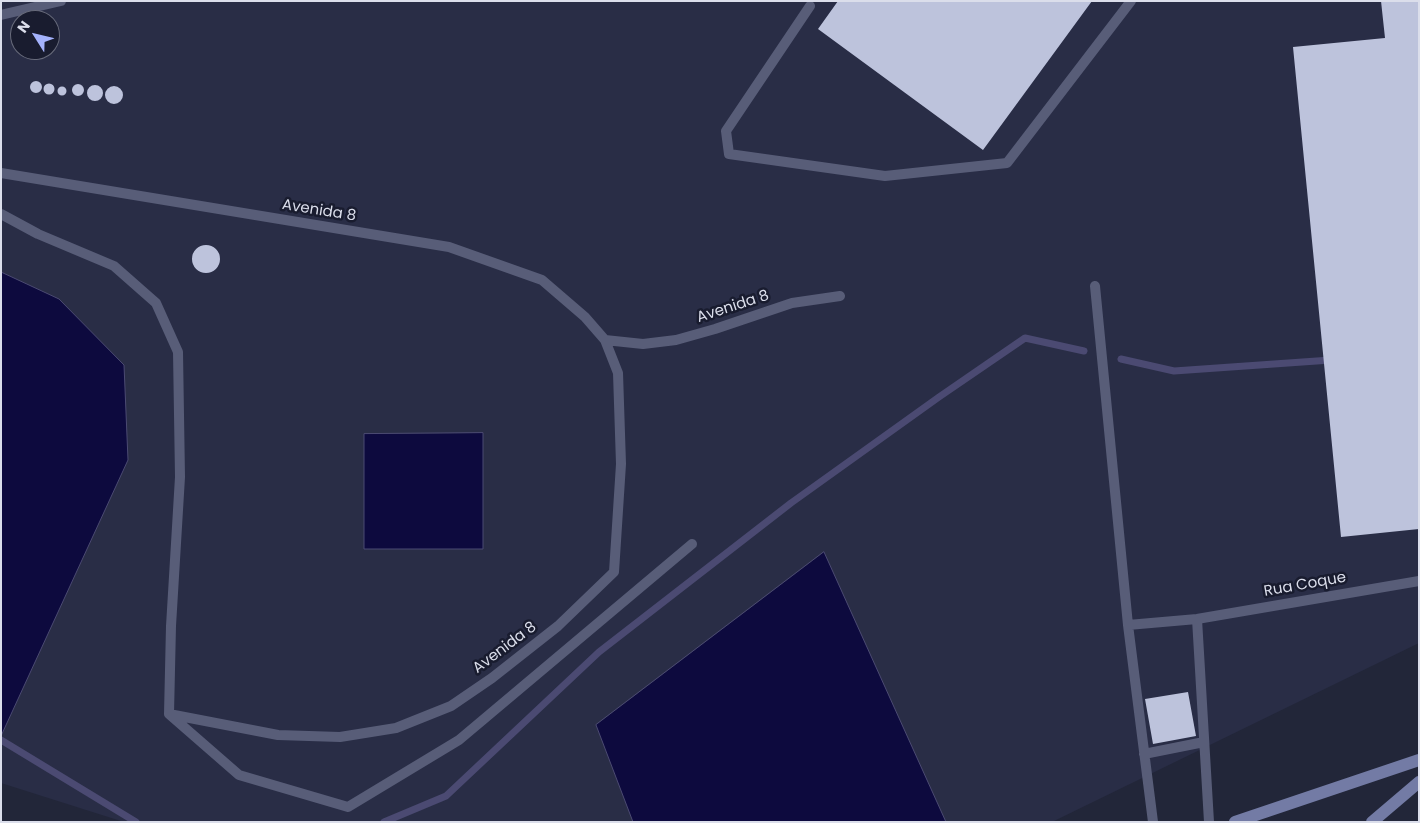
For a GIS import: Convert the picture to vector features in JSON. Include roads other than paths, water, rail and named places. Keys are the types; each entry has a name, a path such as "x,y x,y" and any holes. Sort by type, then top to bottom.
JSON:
{"main road":[{"path":"1235,822 1419,760"},
{"path":"1372,822 1419,782"}],"lane":[{"path":"1,15 61,1"},
{"path":"809,3 726,132 729,154 884,176 1007,162 1131,1"},
{"name":"Avenida 8","path":"1,173 448,246 542,280 585,318 605,340 618,373 621,464 614,572 558,626 492,678 451,706 396,728 340,737 278,735 169,714"},
{"path":"1,214 38,234 114,266 156,303 178,352 180,477 171,626 169,714 239,775 348,808 459,740 692,544"},
{"path":"1095,286 1128,625 1153,822"},
{"name":"Avenida 8","path":"605,340 643,344 676,340 792,303 840,296"},
{"name":"Rua Coque","path":"1128,625 1197,619 1419,580"},
{"path":"1197,619 1209,822"},
{"path":"1144,754 1204,742"}],"waterway":[{"path":"384,822 446,796 599,652 791,503 1025,338 1084,351"},
{"path":"1121,359 1174,371 1331,360"},
{"path":"1,740 136,822"}]}
